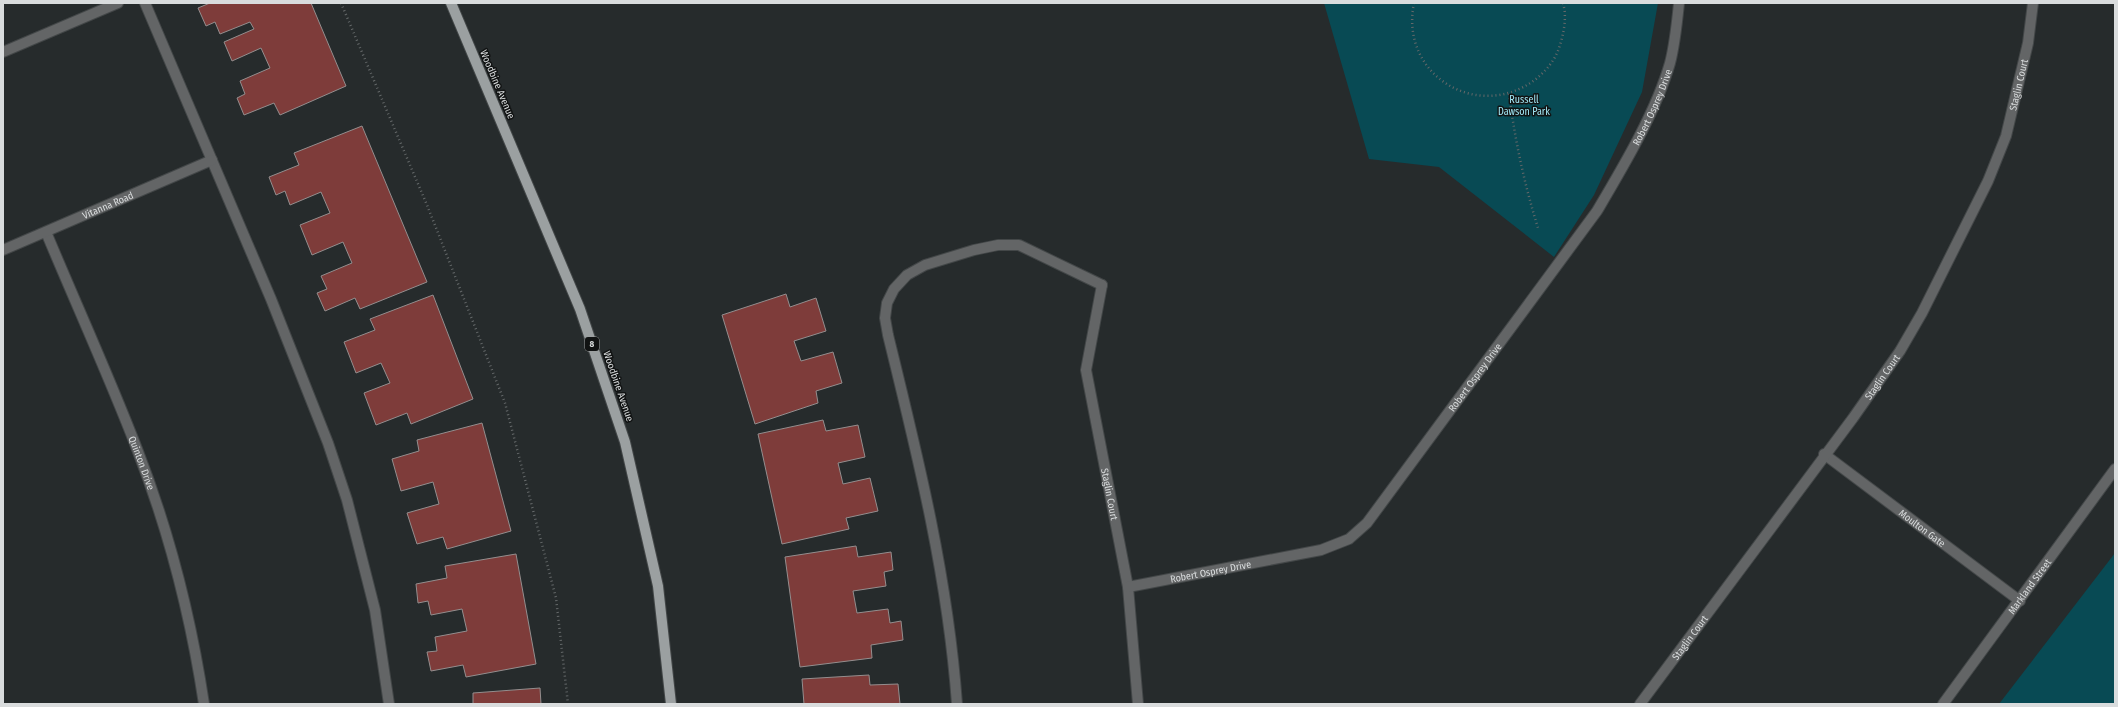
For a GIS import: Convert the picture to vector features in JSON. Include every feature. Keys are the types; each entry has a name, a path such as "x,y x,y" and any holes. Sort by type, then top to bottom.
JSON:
{"main road":[{"name":"Woodbine Avenue","path":"451,3 580,309 625,442 658,586 671,704"}],"street":[{"path":"3,52 118,3"},
{"path":"145,3 303,377 347,500 375,610 389,704"},
{"name":"Robert Osprey Drive","path":"1128,587 1321,550 1349,539 1367,523 1597,211 1628,158 1657,98 1670,64 1679,3"},
{"name":"Staglin Court","path":"1640,704 1900,351 1922,313 1988,181 2006,136 2028,43 2033,3"},
{"name":"Vitanna Road","path":"3,250 212,160"},
{"name":"Quinton Drive","path":"46,232 138,450 165,533 182,592 196,648 204,704"},
{"name":"Staglin Court","path":"957,704 939,562 925,483 885,318 887,303 894,289 907,275 925,266 974,250 998,245 1019,245 1102,285 1086,370 1128,587 1138,704"},
{"name":"Moulton Gate","path":"1824,454 2020,601"},
{"name":"Markland Street","path":"1943,704 2020,601 2115,469"}],"path":[{"path":"341,3 427,205 505,403 556,598 568,704"},
{"path":"1414,3 1412,14 1415,42 1420,54 1437,76 1455,88 1476,96 1509,94 1524,87 1543,73 1552,62 1563,36 1565,21 1563,3"},
{"path":"1509,94 1515,143 1524,185 1538,228"}],"green space":[{"name":"Russell Dawson Park","path":"1324,3 1658,3 1642,92 1594,195 1554,257 1439,167 1369,159"},
{"path":"2115,553 2115,704 1999,704"}],"building":[{"path":"210,3 311,3 346,86 280,115 274,103 244,115 237,98 245,94 240,81 270,68 261,48 232,61 224,42 254,29 250,22 220,34 215,22 206,26 198,8"},
{"path":"362,126 427,282 360,309 355,298 325,311 317,293 327,289 321,276 352,263 343,242 312,255 300,225 330,213 321,192 290,205 285,191 276,195 269,177 299,165 294,153"},
{"path":"786,294 790,307 816,298 826,331 794,341 801,361 833,352 842,383 816,391 818,403 755,424 722,315"},
{"path":"433,295 473,399 411,424 407,413 376,425 364,393 390,383 381,363 356,373 344,342 375,330 370,319"},
{"path":"823,420 826,431 858,425 865,457 838,463 843,484 870,478 878,511 846,518 849,529 782,544 758,434"},
{"path":"482,423 511,531 447,549 443,537 417,544 407,513 439,504 433,482 401,491 392,459 419,451 417,440"},
{"path":"856,546 858,557 891,552 893,570 884,572 886,586 853,591 857,613 888,609 890,623 901,621 903,640 871,645 872,658 800,667 785,557"},
{"path":"516,554 536,664 466,677 463,665 431,671 427,652 437,651 435,637 467,631 462,609 431,615 428,601 418,603 416,584 447,578 445,566"},
{"path":"869,675 870,685 898,684 900,704 804,704 802,679"},
{"path":"540,688 541,704 473,704 473,693"}]}
